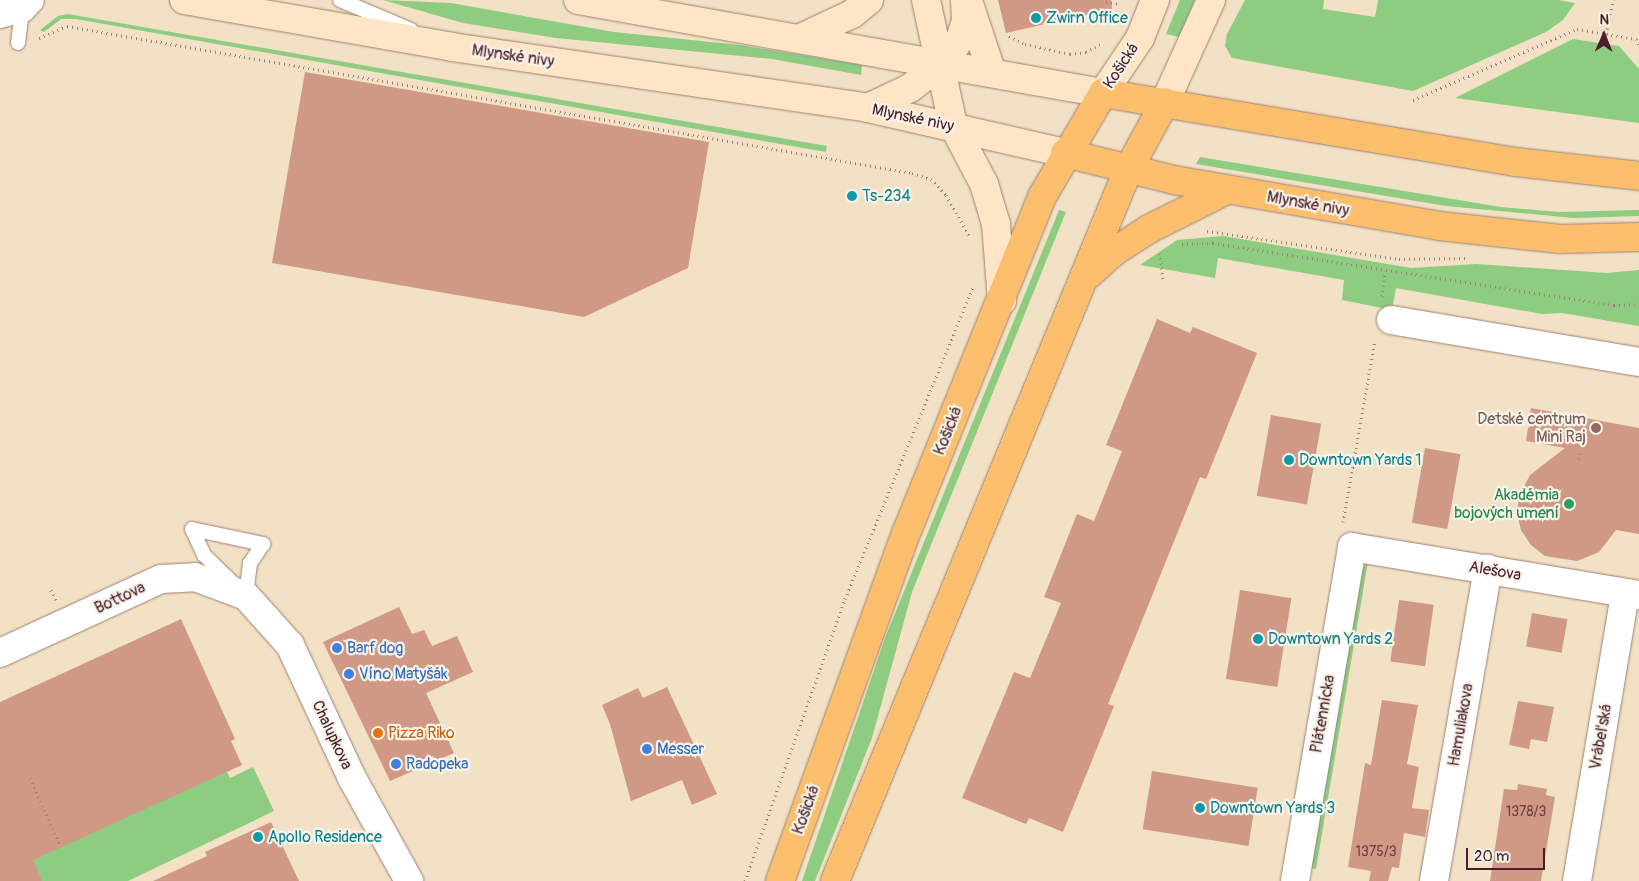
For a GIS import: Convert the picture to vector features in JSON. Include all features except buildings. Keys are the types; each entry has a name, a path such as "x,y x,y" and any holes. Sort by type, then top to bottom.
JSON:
{"main road":[{"name":"Mlynské nivy","path":"184,0 452,47 868,108 953,126 1128,170 1227,190 1499,234 1560,239 1639,237"},
{"path":"578,0 1104,93 1515,162 1639,176"},
{"path":"801,38 852,14 869,0"},
{"path":"926,0 942,64 953,126 984,184 996,224 1002,301"},
{"path":"868,108 910,88 942,64 960,39 966,20 966,0"},
{"path":"966,0 992,73"},
{"name":"Košická","path":"780,881 907,531 1002,301 1043,195 1066,153 1140,38 1155,0"},
{"path":"835,881 1128,170 1165,102 1211,0"},
{"path":"1082,280 1112,253 1149,229 1227,190"}],"street":[{"path":"1391,320 1639,362"},
{"name":"Alešova","path":"1352,547 1632,594"},
{"name":"Plátennícka","path":"1295,881 1352,547"},
{"name":"Hamuliakova","path":"1434,881 1488,569"},
{"name":"Bottova","path":"0,653 161,579 195,577 246,596"},
{"name":"Vrábeľská","path":"1577,881 1632,594"},
{"name":"Chalupkova","path":"246,596 290,645 352,778 409,881"}],"lane":[{"path":"340,0 452,47"},
{"path":"17,7 18,43"},
{"path":"192,529 263,544 250,564 246,596 204,555 192,529"}],"path":[{"path":"1606,34 1612,0"},
{"path":"1106,2 1121,4"},
{"path":"39,38 67,26 912,173 931,179 946,195 970,238"},
{"path":"1413,100 1577,29 1636,39 1639,44"},
{"path":"1005,34 1026,44 1070,54 1086,52 1101,44 1106,37"},
{"path":"1204,231 1224,231 1399,259 1480,259"},
{"path":"1177,245 1213,244 1614,305 1639,304"},
{"path":"1159,245 1163,281"},
{"path":"745,881 845,599 976,277"},
{"path":"1579,459 1580,451"},
{"path":"30,778 59,843"}],"green space":[{"path":"383,0 451,3 614,32 740,45 862,65 861,75 772,59 556,38 463,23"},
{"path":"1180,0 1195,0 1179,37 1166,34"},
{"path":"1245,0 1324,0 1323,9 1375,17 1378,0 1559,0 1575,3 1563,20 1546,32 1413,91 1232,58 1225,46 1227,34"},
{"path":"68,14 827,146 826,152 76,19 61,19 44,32 40,30 58,16"},
{"path":"1573,39 1619,46 1639,69 1639,123 1455,98"},
{"path":"1200,157 1501,207 1559,212 1639,210 1639,216 1573,218 1446,206 1196,164"},
{"path":"1059,210 1066,212 912,592 872,738 815,881 802,881 885,638"},
{"path":"1223,236 1411,268 1476,264 1607,273 1639,270 1639,326 1562,313 1542,314 1396,288 1392,310 1342,300 1344,280 1218,258 1215,278 1140,265 1177,240"},
{"path":"1368,562 1316,869 1307,868 1359,572"},
{"path":"214,745 230,778 253,767 274,811 128,881 0,881 0,848"}],"place":[{"name":"Zwirn Office","path":"1036,18"},
{"name":"Ts-234","path":"852,196"},
{"name":"Detské centrum Mini Raj","path":"1596,428"},
{"name":"Downtown Yards 1","path":"1289,460"},
{"name":"Akadémia bojových umení","path":"1569,504"},
{"name":"Downtown Yards 2","path":"1258,639"},
{"name":"Barf dog","path":"337,648"},
{"name":"Víno Matyšák","path":"349,674"},
{"name":"Pizza Riko","path":"378,733"},
{"name":"Messer","path":"647,749"},
{"name":"Radopeka","path":"396,764"},
{"name":"Downtown Yards 3","path":"1200,808"},
{"name":"Apollo Residence","path":"258,837"}]}
